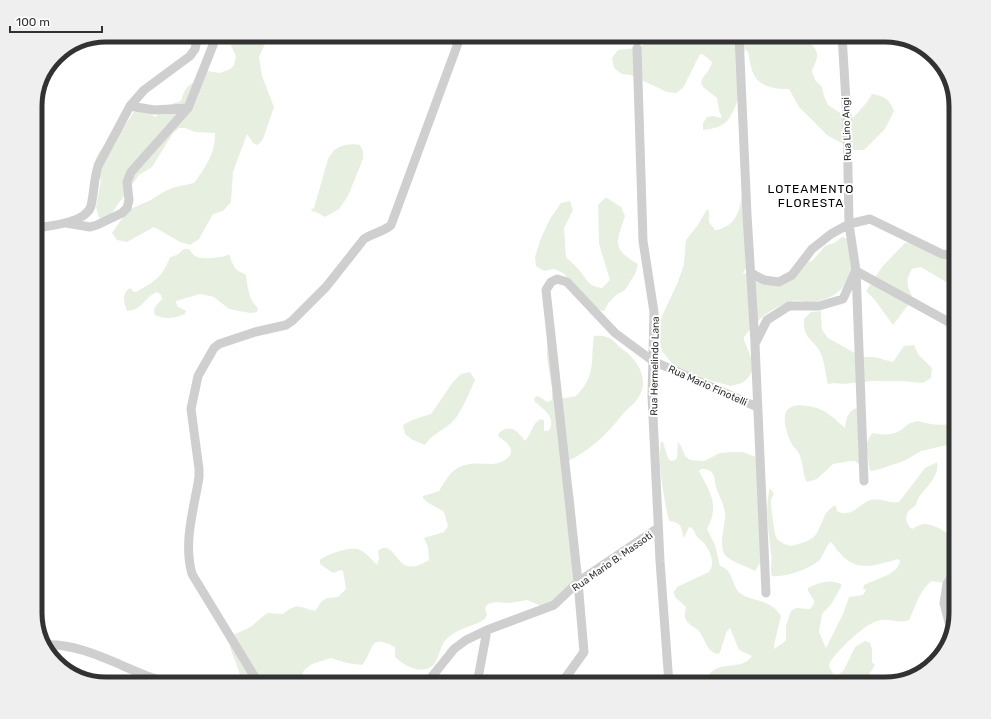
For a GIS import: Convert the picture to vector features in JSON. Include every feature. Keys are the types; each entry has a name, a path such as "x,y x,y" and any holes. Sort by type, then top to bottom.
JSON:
{"street":[{"path":"42,227 66,223 84,215 90,207 98,166 130,106 144,90 190,56 195,49 196,42"},
{"path":"66,223 90,227 122,213 127,208 129,200 127,182 131,172 188,108 214,42"},
{"path":"255,677 192,574 189,562 188,544 199,477 191,409 198,376 214,348 219,344 255,332 286,325 292,321 326,287 364,240 369,236 386,230 391,225 458,42"},
{"path":"739,42 766,593"},
{"name":"Rua Lino Angi","path":"842,42 847,118 849,224 856,271 864,481"},
{"name":"Rua Hermelindo Lana","path":"637,48 643,241 654,312 652,396 658,528 669,677"},
{"path":"130,106 154,110 188,108"},
{"path":"751,273 764,280 779,282 792,275 812,249 831,234 849,224 870,219 942,254 949,255"},
{"path":"755,344 767,320 789,306 819,306 843,299 856,271 949,322"},
{"name":"Rua Mario Finotelli","path":"578,582 546,290 549,285 557,279 567,282 615,332 653,361 757,407"},
{"name":"Rua Mario B. Massoti","path":"432,677 454,649 466,640 486,630 554,606 578,582 658,528"},
{"path":"948,620 944,603 947,584 949,581"},
{"path":"566,677 584,652 578,582"},
{"path":"477,677 486,630"},
{"path":"51,645 73,648 149,677"}],"green space":[{"path":"229,42 266,42 259,57 262,76 274,107 263,139 260,143 257,145 253,143 247,134 233,172 231,202 223,211 213,214 199,239 190,245 180,242 154,227 127,242 117,240 112,233 130,209 149,201 165,191 194,183 206,166 212,153 215,133 195,132 185,128 179,128 173,133 152,167 139,175 109,217 99,218 96,207 101,180 96,172 94,163 98,154 110,137 125,125 136,109 156,117 162,107 181,101 186,89 206,71 220,73 230,69 234,65 236,56"},
{"path":"649,42 808,42 817,53 816,62 812,71 815,80 822,87 828,105 845,116 854,117 872,94 886,99 894,111 885,129 864,150 854,150 827,135 799,107 789,89 772,88 759,81 753,74 748,52 745,49 742,85 734,110 729,119 721,126 703,130 703,123 707,117 713,116 722,118 717,98 703,87 701,83 712,62 704,55 700,54 683,88 676,93 667,92 631,75 622,74 614,68 612,58 618,50 644,45"},
{"path":"354,144 360,145 363,151 363,159 348,196 339,209 325,217 311,211 314,208 330,155 338,147"},
{"path":"743,192 746,268 743,273 781,283 802,263 812,261 825,246 834,243 842,237 851,240 854,260 849,277 845,284 831,297 818,301 793,301 776,308 754,325 744,337 753,362 752,372 742,383 731,386 676,368 662,351 660,343 660,326 662,316 678,282 684,264 686,240 698,225 707,209 709,211 709,222 715,230 721,229 731,223 737,215"},
{"path":"605,198 621,207 625,216 618,238 619,249 638,264 635,274 625,290 616,295 609,302 604,311 595,309 563,273 554,269 544,271 536,266 535,257 541,238 550,219 561,203 570,201 573,210 564,228 566,257 589,282 594,286 602,288 610,280 599,244 598,205"},
{"path":"914,242 949,259 949,282 921,267 912,269 908,282 912,296 908,305 893,325 874,299 866,291 882,267 905,243"},
{"path":"184,249 189,249 194,255 202,258 218,257 229,254 235,268 246,275 249,293 252,301 258,308 257,312 250,313 229,309 214,297 200,294 176,301 177,306 186,311 185,314 163,318 155,315 154,313 156,306 162,299 161,295 157,292 136,309 127,311 124,296 127,290 130,288 136,292 153,282 164,270 170,257 177,255"},
{"path":"821,311 822,330 828,338 862,357 874,357 893,362 904,346 914,345 918,354 932,368 931,378 923,383 903,381 872,381 828,384 822,356 807,335 804,326 804,319 811,312"},
{"path":"547,334 559,399 576,396 587,381 591,368 594,336 608,337 630,355 638,366 643,379 641,392 635,403 598,441 584,452 568,461 574,499 580,564 579,575 555,601 544,605 539,605 527,600 510,603 496,602 488,604 485,608 487,614 485,619 448,637 433,665 423,670 405,665 395,657 395,647 380,642 373,645 362,665 347,663 331,658 312,664 304,670 302,677 240,677 230,644 230,640 235,634 250,627 267,613 283,614 298,606 315,611 322,601 327,598 338,597 346,589 343,571 341,570 333,573 320,564 320,560 327,555 348,549 357,549 365,553 377,565 379,559 378,551 386,548 408,566 417,566 429,560 428,547 424,538 444,532 448,526 444,512 427,502 423,496 439,491 449,476 458,468 470,464 493,464 507,459 511,454 510,447 498,436 503,430 510,428 517,431 525,441 537,422 542,419 544,421 544,431 549,430 551,421 549,415 535,402 534,399 536,396 547,402 552,400 552,389 547,358"},
{"path":"470,372 475,380 458,415 448,426 434,435 425,445 413,440 405,434 403,425 412,420 431,414 453,382 461,374"},
{"path":"798,405 813,407 824,411 845,428 847,418 850,413 852,410 858,408 860,465 855,461 833,464 817,479 807,482 804,476 800,455 791,443 785,423 785,414 787,410"},
{"path":"918,421 937,425 949,424 949,445 921,451 904,461 870,471 867,442 872,433 883,435 891,434 901,430 909,424"},
{"path":"661,442 663,442 668,458 671,461 675,460 677,458 678,442 685,456 690,460 704,461 720,453 732,452 743,452 756,457 761,551 760,563 755,571 735,562 725,555 722,546 725,518 724,507 712,472 706,469 701,469 699,471 712,499 713,513 707,529 715,545 720,566 728,571 740,593 769,605 781,616 774,649 786,640 786,626 791,611 796,608 810,609 814,604 814,600 808,591 808,588 821,583 829,582 842,585 832,603 822,614 819,632 826,648 843,614 849,597 863,595 866,590 863,588 864,585 891,573 898,566 900,561 898,559 877,565 861,566 854,564 847,559 830,542 821,558 806,569 791,574 772,576 767,513 770,488 774,494 771,499 771,507 775,534 777,539 784,544 791,546 813,538 817,533 826,513 833,506 836,506 837,511 847,513 852,512 867,501 874,499 899,502 925,468 937,462 934,477 919,497 915,506 910,509 906,519 907,523 912,529 926,524 934,526 949,535 949,582 932,581 924,589 918,599 909,620 902,622 881,620 875,622 853,637 830,662 829,667 834,675 837,676 844,670 855,647 865,641 870,643 872,649 872,662 875,665 868,677 707,677 714,670 720,667 741,664 752,656 739,650 730,628 727,631 720,652 718,654 714,653 708,647 698,630 687,621 685,618 686,607 675,597 674,592 677,587 709,572 712,563 711,555 708,549 697,537 694,531 689,527 684,538 679,525 670,521 668,518 660,470"},
{"path":"496,675 508,677 493,677"},
{"path":"542,676 554,677 538,677"}],"district":[{"name":"LOTEAMENTO FLORESTA","path":"811,196"}]}
